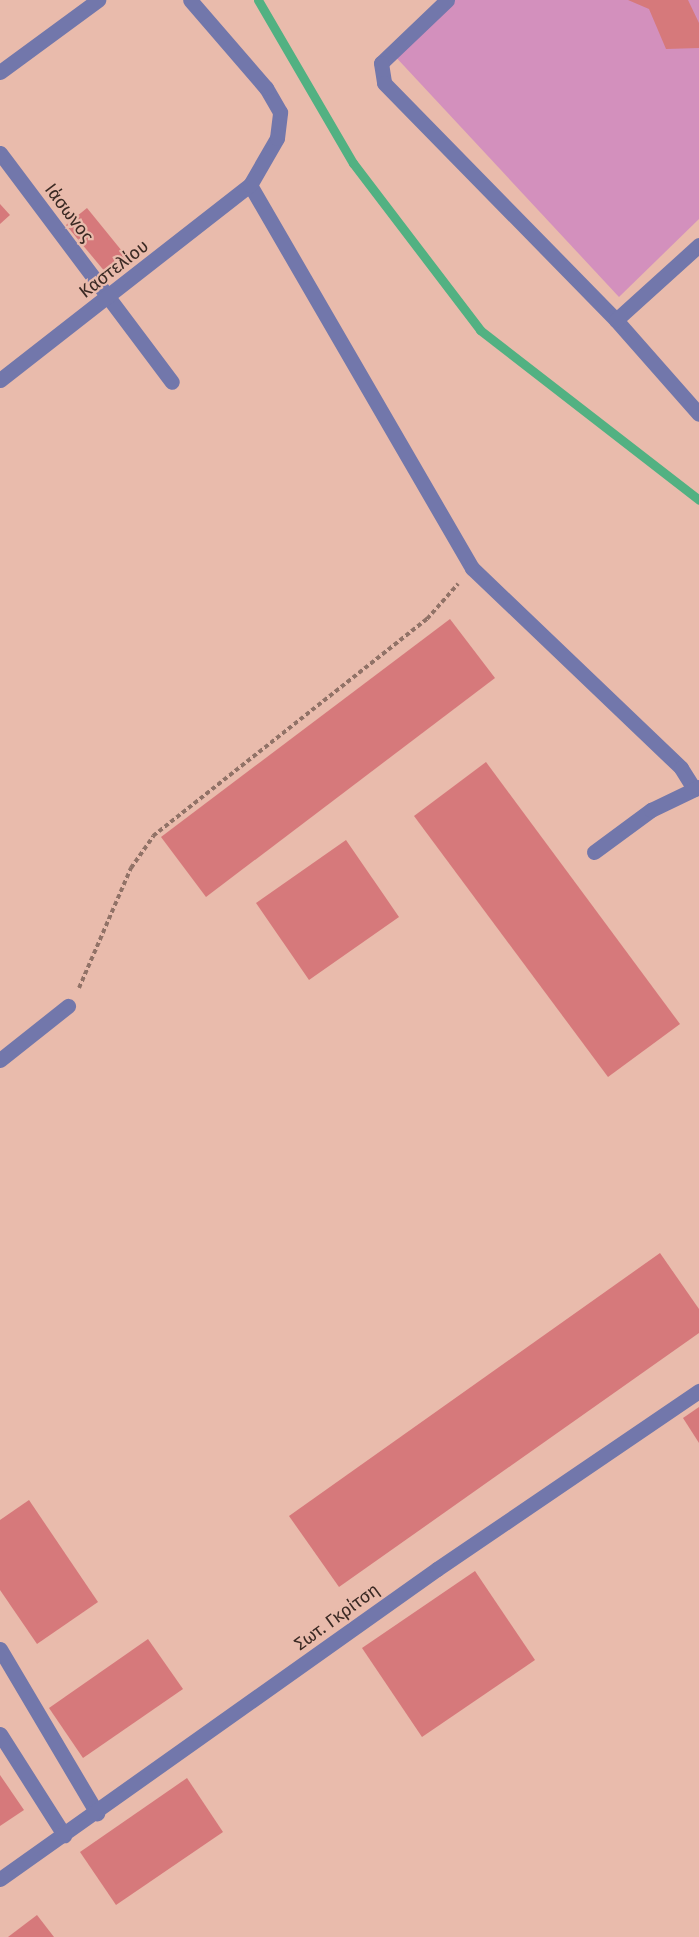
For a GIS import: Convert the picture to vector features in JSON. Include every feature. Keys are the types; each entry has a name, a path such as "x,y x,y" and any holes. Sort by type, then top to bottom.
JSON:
{"street":[{"path":"0,72 98,0"},
{"path":"190,0 280,112 277,138 250,185 472,568 681,768 696,788 651,810 594,852"},
{"path":"447,0 395,47 381,63 384,83 396,98 616,320 699,414"},
{"name":"Ιάσωνος","path":"0,153 172,382"},
{"name":"Καστελίου","path":"0,380 108,299 250,185"},
{"path":"616,320 699,245"},
{"path":"0,1060 68,1006"},
{"name":"Σωτ. Γκρίτση","path":"0,1879 98,1813 437,1569 699,1391"},
{"path":"0,1649 98,1813"},
{"path":"0,1734 64,1835"}],"path":[{"path":"68,1006 92,966 131,867 153,836 427,620 472,568"}],"shaded area":[{"path":"452,0 699,0 699,219 619,297 392,53"}],"building":[{"path":"628,0 688,0 699,23 699,48 666,49 649,9"},
{"path":"0,204 10,215 0,224"},
{"path":"87,208 126,256 106,273 66,225"},
{"path":"450,619 495,678 206,897 161,837"},
{"path":"486,762 680,1024 608,1077 414,816"},
{"path":"346,840 399,917 309,980 256,903"},
{"path":"660,1253 699,1309 699,1333 339,1587 289,1516"},
{"path":"699,1407 699,1443 683,1418"},
{"path":"29,1500 98,1602 37,1644 0,1590 0,1520"},
{"path":"475,1571 535,1660 422,1737 362,1648"},
{"path":"148,1639 183,1689 83,1758 49,1708"},
{"path":"0,1775 24,1810 0,1826"},
{"path":"187,1778 223,1832 116,1905 80,1852"},
{"path":"37,1915 54,1937 8,1937"}],"waterway":[{"path":"258,0 353,163 480,330 699,500"}]}
